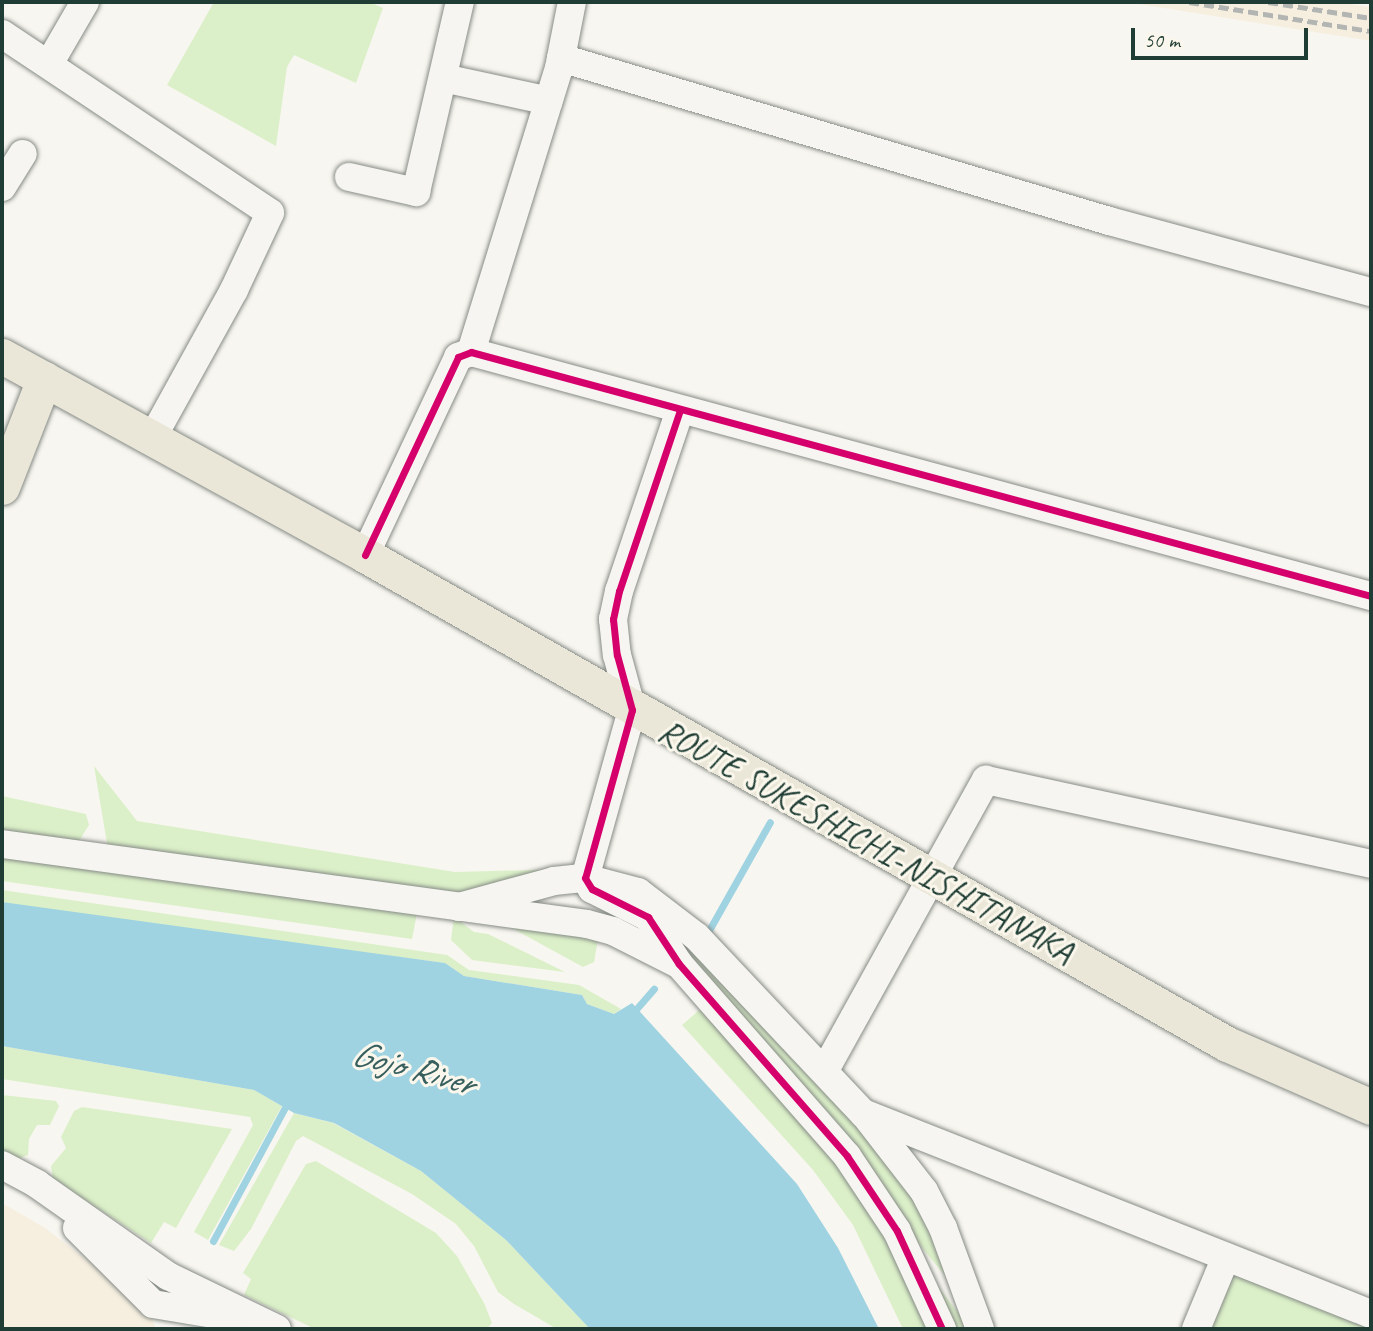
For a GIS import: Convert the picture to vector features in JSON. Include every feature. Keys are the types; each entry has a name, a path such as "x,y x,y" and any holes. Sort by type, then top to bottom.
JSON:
{"main road":[{"name":"ROUTE SUKESHICHI-NISHITANAKA","path":"2,356 365,555 632,710 1227,1044 1371,1107"},
{"path":"2,487 44,379"}],"street":[{"path":"49,64 85,2"},
{"path":"349,177 416,192 460,2"},
{"path":"471,352 549,102 572,2"},
{"path":"2,34 270,212 234,290 153,438"},
{"path":"561,58 1109,221 1371,292"},
{"path":"443,78 549,102"},
{"path":"2,187 23,154"},
{"path":"365,555 458,357 471,352 1371,596"},
{"path":"680,410 613,619 617,655 632,710 585,878 592,889 648,917 679,964 847,1156 897,1231 980,1329"},
{"path":"825,1070 986,780 1371,864"},
{"path":"2,844 587,924 613,931 679,964"},
{"path":"459,906 585,878 638,892 687,928 825,1070 863,1113 924,1191 943,1228 980,1329"},
{"path":"863,1113 1371,1314"},
{"path":"2,1165 37,1184 167,1276 266,1325"},
{"path":"37,1184 157,1316 266,1325"},
{"path":"897,1231 942,1329"},
{"path":"1196,1329 1227,1257"}],"shaded area":[{"path":"1126,2 1336,2 1371,7 1371,41"},
{"path":"2,1203 45,1228 117,1283 150,1314 156,1329 2,1329"}],"green space":[{"path":"214,2 369,2 383,8 356,83 294,55 287,67 276,146 167,85"},
{"path":"94,766 137,821 455,872 573,869 463,897 108,849"},
{"path":"2,796 86,814 89,825 79,841 2,832"},
{"path":"2,853 418,908 412,939 2,881"},
{"path":"2,890 447,955 469,970 579,985 621,1009 614,1014 587,1004 582,995 464,976 445,963 32,909 2,902"},
{"path":"661,916 848,1113 916,1202 965,1300 695,971"},
{"path":"454,917 474,932 488,934 565,972 472,960 451,940"},
{"path":"499,921 598,939 594,962 583,967"},
{"path":"703,1007 783,1093 885,1228 931,1329 903,1329 853,1225 813,1170 682,1025"},
{"path":"2,1046 254,1090 282,1106 208,1240 194,1232 253,1125 250,1117 2,1079"},
{"path":"2,1095 56,1101 59,1106 50,1125 37,1125 29,1139 28,1155 16,1159 2,1151"},
{"path":"82,1107 232,1129 176,1228 164,1222 151,1243 53,1179 51,1166 66,1148 61,1137 74,1111"},
{"path":"294,1113 333,1123 421,1171 506,1240 590,1329 557,1329 514,1304 498,1292 474,1246 456,1224 412,1194 303,1136 296,1141 251,1229 234,1251 219,1245"},
{"path":"316,1161 436,1233 457,1256 484,1303 492,1323 487,1329 315,1329 244,1295 251,1279 243,1273 306,1164"},
{"path":"927,1272 967,1324 969,1329 950,1329"},
{"path":"1240,1273 1371,1329 1206,1329 1226,1280"}],"water":[{"name":"Gojo River","path":"2,902 445,963 464,976 582,995 587,1004 614,1014 632,1003 797,1184 838,1248 879,1329 590,1329 506,1240 421,1171 334,1123 294,1113 254,1090 2,1046"}],"waterway":[{"path":"708,932 770,822"},
{"path":"631,1015 654,989"},
{"path":"213,1241 289,1100"}],"railway":[{"path":"1189,2 1371,31"},
{"path":"1268,2 1371,18"}],"cycle path":[{"path":"365,555 458,357 471,352 1371,596"},
{"path":"680,410 619,591 613,619 617,655 632,710 585,878 592,889 648,917 679,964 847,1156 897,1231 942,1329"}]}
